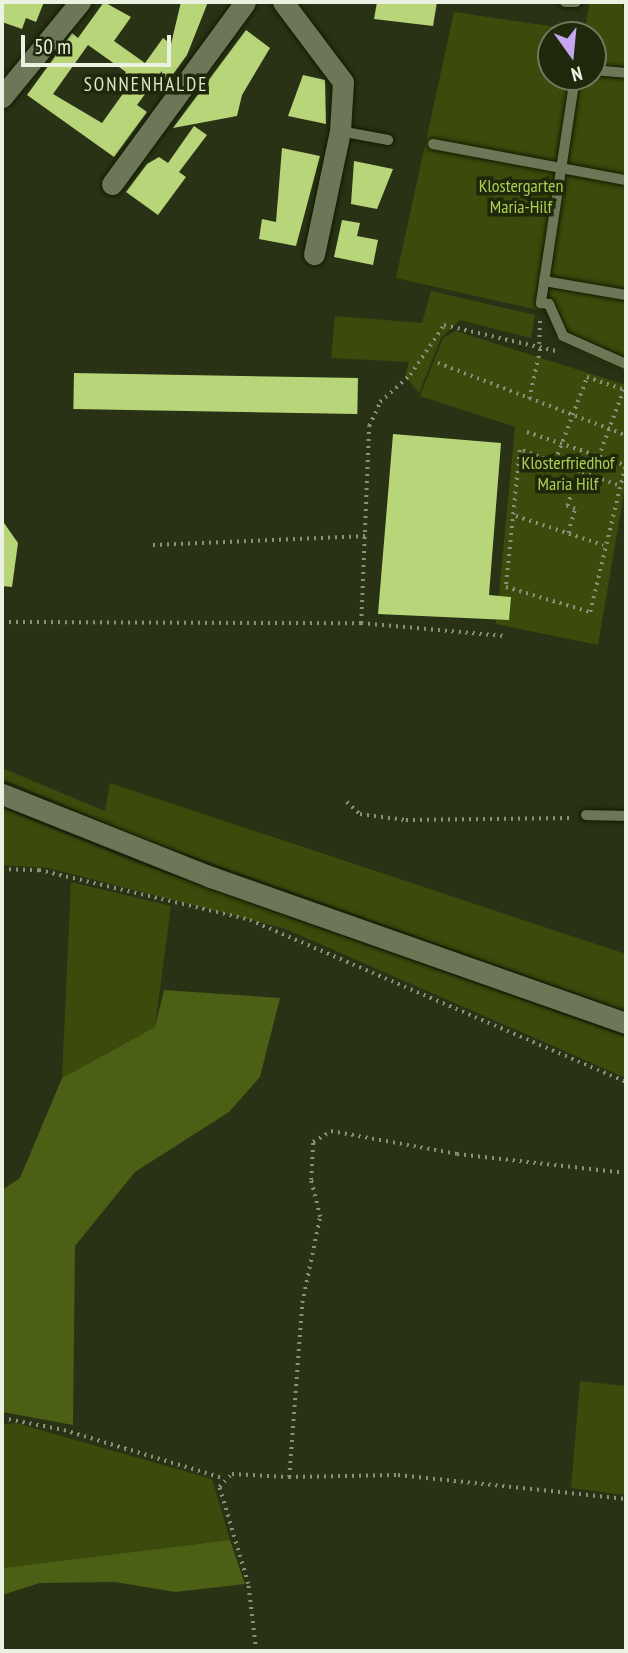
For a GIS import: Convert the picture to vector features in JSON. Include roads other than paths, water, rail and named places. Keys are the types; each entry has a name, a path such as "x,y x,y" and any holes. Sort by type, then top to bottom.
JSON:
{"main road":[{"path":"2,97 80,2"},
{"path":"112,184 245,2"},
{"path":"284,2 343,82 340,131 314,254"},
{"path":"2,794 198,872 626,1023"}],"lane":[{"path":"565,2 576,2"},
{"path":"607,71 626,73"},
{"path":"573,91 541,308 549,304 563,336 626,364"},
{"path":"340,131 388,141"},
{"path":"433,144 626,180"},
{"path":"544,281 626,295"},
{"path":"586,815 626,816"}],"district":[{"name":"SONNENHALDE","path":"146,85"}],"park label":[{"name":"Klostergarten Maria-Hilf","path":"521,197"},
{"name":"Klosterfriedhof Maria Hilf","path":"568,474"}]}
